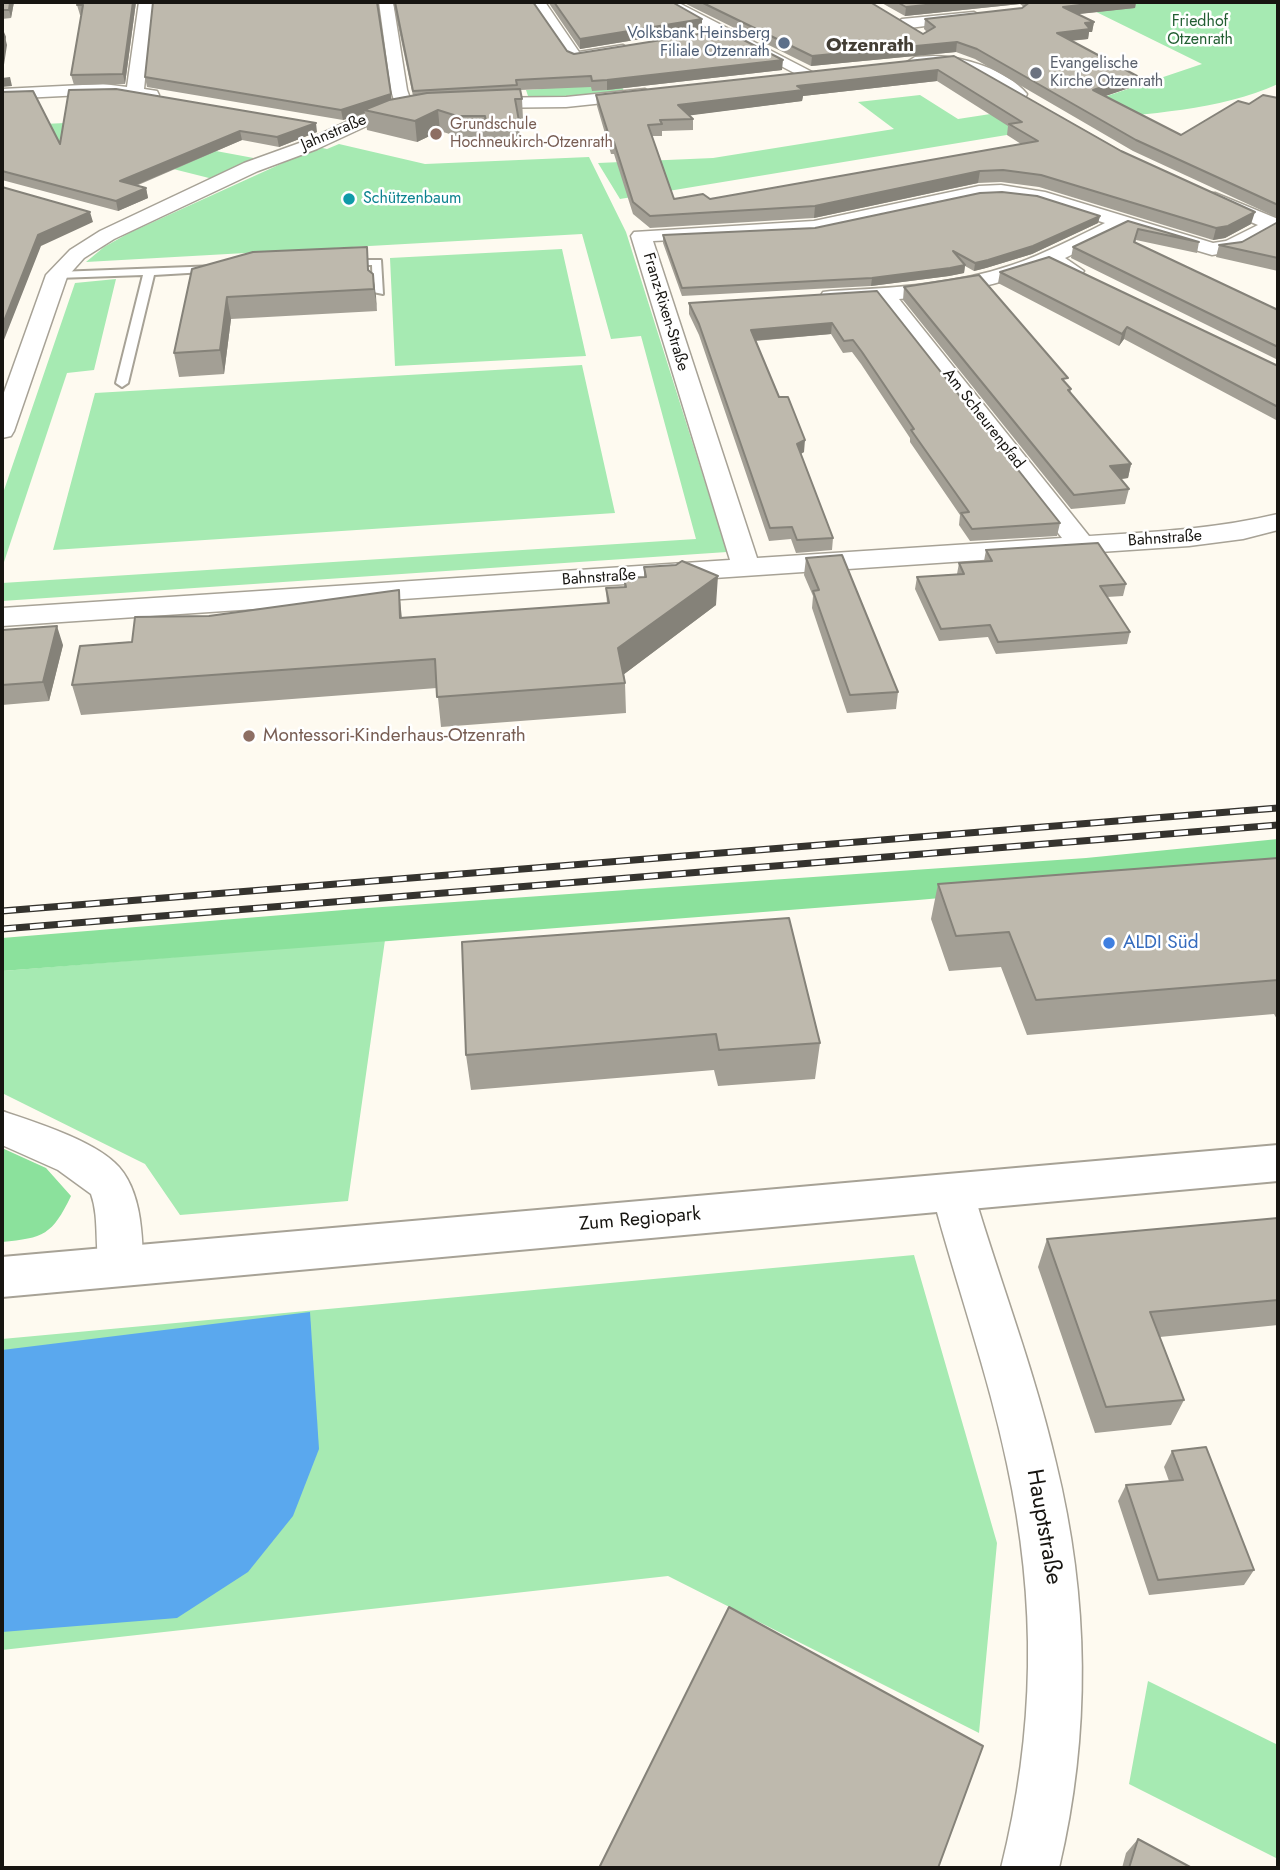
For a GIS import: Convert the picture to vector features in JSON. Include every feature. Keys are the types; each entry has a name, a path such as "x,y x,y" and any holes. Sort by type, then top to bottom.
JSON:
{"street":[{"path":"135,92 146,2"},
{"path":"386,2 399,90 405,110"},
{"path":"538,2 575,57 639,47"},
{"path":"671,2 814,74 775,78"},
{"path":"897,22 993,14"},
{"path":"897,22 946,51 950,59"},
{"path":"702,36 727,32"},
{"path":"895,64 950,59 968,64 1038,107"},
{"path":"2,94 91,89 135,92 174,99"},
{"path":"456,104 566,102 667,91"},
{"name":"Jahnstraße","path":"2,431 12,372 57,275 86,247 251,167 311,145 343,128 376,116 429,106"},
{"path":"316,124 343,128"},
{"path":"1187,187 1275,225"},
{"name":"Franz-Rixen-Straße","path":"746,568 641,236 814,227 992,191 1033,195 1217,249 1236,245 1275,225"},
{"path":"105,217 131,224"},
{"path":"814,298 884,294 977,280 1049,258 1123,222"},
{"path":"1049,258 1097,282"},
{"name":"Am Scheurenpfad","path":"884,294 1082,545"},
{"path":"662,306 688,305"},
{"name":"Bahnstraße","path":"2,618 1082,545 1226,534 1278,522"},
{"path":"2,1127 87,1166 106,1182 118,1216 120,1267"},
{"name":"Zum Regiopark","path":"2,1277 1278,1163"},
{"name":"Hauptstraße","path":"953,1194 1032,1463 1055,1599 1058,1649 1054,1746 1030,1868"}],"lane":[{"path":"326,264 377,262 379,292"},
{"path":"57,275 231,268"},
{"path":"122,383 149,272"}],"green space":[{"name":"Friedhof Otzenrath","path":"1076,2 1278,2 1278,84 1232,100 1207,105 1083,121 1098,99 1202,64"},
{"path":"615,73 624,91 529,99 526,90 542,89"},
{"path":"920,95 958,119 1023,109 1055,127 620,199 598,163 713,158 894,129 858,102"},
{"path":"65,123 259,159 213,179 2,126"},
{"path":"339,144 425,164 589,157 626,232 727,552 2,601 2,583 696,539 641,336 611,339 582,234 86,262 104,247 129,233 318,147 327,149"},
{"path":"562,249 586,356 395,366 390,258"},
{"path":"116,279 94,370 67,373 2,568 2,496 75,283"},
{"path":"582,365 615,513 53,550 95,393"},
{"path":"1278,839 1278,868 918,900 2,971 2,938 368,908 1086,858"},
{"path":"385,940 348,1201 180,1215 145,1164 2,1093 2,971"},
{"path":"2,1148 46,1168 71,1196 52,1227 37,1236 2,1242"},
{"path":"914,1255 997,1543 979,1733 668,1576 2,1650 2,1339"},
{"path":"1148,1681 1278,1745 1278,1859 1129,1784"}],"water":[{"path":"310,1312 319,1449 293,1516 248,1572 177,1618 2,1632 2,1350"}],"building":[{"path":"2,2 10,2 9,10 2,10"},
{"path":"78,2 133,2 123,74 71,75 83,5 77,5"},
{"path":"153,2 377,2 391,94 341,110 145,77"},
{"path":"395,2 533,2 567,51 574,54 724,30 783,60 607,80 592,81 591,76 516,80 517,85 413,91"},
{"path":"554,2 672,2 702,19 580,39"},
{"path":"701,2 870,2 923,34 935,27 925,19 1022,8 1030,2 1105,2 1063,7 1094,22 1085,23 1090,29 1057,33 1137,76 1093,90 1181,135 1238,101 1249,104 1263,95 1278,98 1278,205 1136,140 977,49 957,42 812,56"},
{"path":"897,2 955,2 906,7"},
{"path":"2,30 5,37 2,58"},
{"path":"954,56 1121,151 1255,212 1228,226 1216,228 1041,175 1003,170 980,171 815,206 650,216 633,202 596,95","holes":["938,70 1022,122 1009,124 1038,141 710,199 703,194 674,199 648,125 662,124 660,120 693,119 678,105 803,90 797,86"]},
{"path":"116,89 316,123 277,137 240,131 120,181 146,188 116,201 2,171 2,92 33,91 60,144 69,90"},
{"path":"520,89 522,99 515,99 519,121 486,122 485,116 457,116 438,110 415,121 364,110 389,100 427,93"},
{"path":"2,187 90,212 38,235 2,326"},
{"path":"1002,192 1037,196 1100,216 1033,246 988,260 975,263 953,251 965,265 950,268 872,278 682,288 663,235 815,228 980,193"},
{"path":"1128,221 1199,242 1138,229 1134,242 1278,310 1278,347 1073,247"},
{"path":"1278,222 1278,258 1219,245 1242,242"},
{"path":"367,247 368,270 373,274 374,289 227,297 220,350 174,353 192,269 253,252"},
{"path":"1049,257 1278,366 1278,407 1127,327 1122,334 1000,272"},
{"path":"979,275 1068,378 1062,379 1071,389 1068,390 1131,464 1110,466 1129,489 1074,495 904,287"},
{"path":"877,291 1060,523 972,529 961,513 969,512 911,430 914,429 862,352 853,340 844,341 832,323 751,330 779,397 788,397 805,440 797,444 833,538 797,540 792,527 770,528 699,324 689,303"},
{"path":"1098,543 1126,584 1100,586 1130,632 998,642 990,625 941,629 917,577 964,574 959,563 992,561 986,550"},
{"path":"842,555 898,692 850,695 813,591 819,590 806,558"},
{"path":"682,561 718,576 618,648 625,683 437,697 435,659 72,685 80,646 132,642 135,617 209,616 399,590 400,618 609,603 606,588 626,587 624,578 646,577 644,567 676,565"},
{"path":"57,626 43,682 2,685 2,630"},
{"name":"ALDI Süd","path":"1278,858 1278,980 1036,1000 1009,932 956,936 938,884"},
{"path":"789,918 820,1043 719,1050 716,1034 466,1055 462,942"},
{"path":"1278,1218 1278,1300 1150,1312 1184,1400 1106,1407 1047,1239"},
{"path":"1206,1447 1254,1570 1158,1580 1126,1485 1183,1480 1172,1451"},
{"path":"729,1607 983,1746 938,1868 599,1868"},
{"path":"1138,1839 1192,1868 1129,1868"}],"railway":[{"path":"2,911 1278,808"},
{"path":"2,929 1278,825"}],"place":[{"name":"Volksbank Heinsberg Filiale Otzenrath","path":"784,43"},
{"name":"Evangelische Kirche Otzenrath","path":"1036,73"},
{"name":"Grundschule Hochneukirch-Otzenrath","path":"436,134"},
{"name":"Schützenbaum","path":"349,199"},
{"name":"Montessori-Kinderhaus-Otzenrath","path":"249,736"},
{"name":"ALDI Süd","path":"1109,943"}],"district":[{"name":"Otzenrath","path":"870,46"}]}
